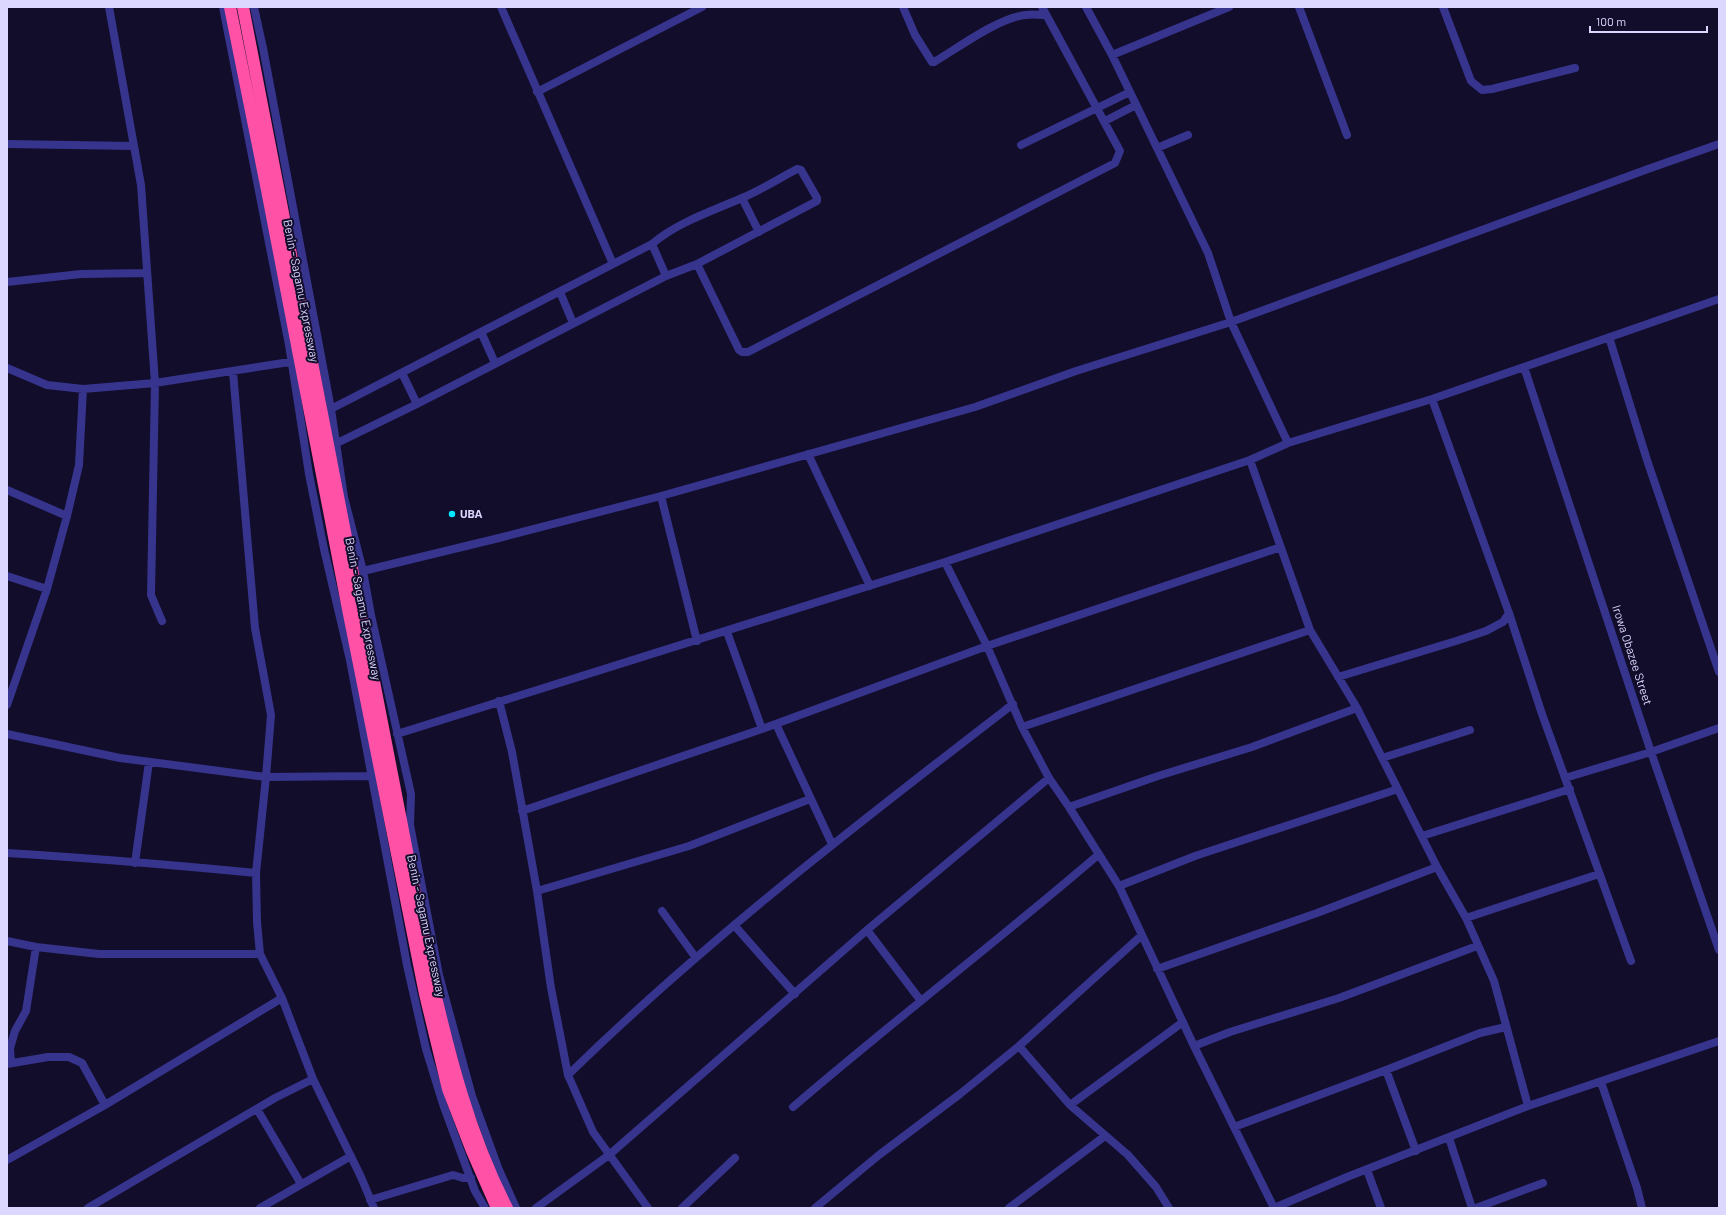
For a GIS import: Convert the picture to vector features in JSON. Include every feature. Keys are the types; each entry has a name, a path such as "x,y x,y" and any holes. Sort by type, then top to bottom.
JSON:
{"highway":[{"name":"Benin - Sagamu Expressway","path":"230,7 296,361 395,875 448,1089 472,1151 497,1208"},
{"path":"243,7 327,412 415,900 443,1030 471,1123 484,1158 507,1208"}],"street":[{"path":"109,7 141,185 155,383 151,595 162,621"},
{"path":"223,7 296,361 309,474 325,555 343,625 371,776 395,875 407,965 426,1049 443,1104 484,1208"},
{"path":"254,7 263,48 327,412 652,244 660,237 721,206 742,198 797,169 801,170 817,198 817,201 697,264 666,276 333,445 344,498 363,571 411,794 410,825 439,975 472,1096 499,1170 516,1208"},
{"path":"501,7 612,264"},
{"path":"538,92 702,7"},
{"path":"903,7 915,35 932,62 1003,21 1024,15 1046,15"},
{"path":"697,264 739,350 742,352 748,352 1115,163 1120,151 1098,107 1042,7"},
{"path":"1086,7 1112,54 1208,254 1231,322 1288,443"},
{"path":"1112,54 1216,10 1229,7"},
{"path":"1299,7 1347,135"},
{"path":"1444,7 1471,81 1482,90 1492,89 1575,68"},
{"path":"1021,145 1130,92"},
{"path":"1105,121 1136,105"},
{"path":"1157,148 1188,135"},
{"path":"7,144 134,146"},
{"path":"363,571 661,496 975,407 1076,371 1231,322 1719,144"},
{"path":"742,198 759,232"},
{"path":"652,244 666,276"},
{"path":"7,282 81,274 147,273"},
{"path":"560,292 574,323"},
{"path":"398,734 499,701 727,632 945,562 1250,460 1288,443 1432,399 1719,299"},
{"path":"480,332 495,363"},
{"path":"1609,337 1647,460 1719,672"},
{"path":"7,368 47,385 83,389 155,383 296,361"},
{"name":"Irowa Obazee Street","path":"1524,367 1651,752 1719,950"},
{"path":"233,372 255,628 271,715 256,873 257,922 260,954 282,998 313,1079 351,1156 374,1208"},
{"path":"402,373 416,404"},
{"path":"7,705 46,589 67,516 79,465 83,389"},
{"path":"1432,399 1511,616 1542,714 1631,961"},
{"path":"808,454 870,586"},
{"path":"1250,460 1310,630 1356,708 1437,867 1466,918 1477,946 1494,981 1528,1106"},
{"path":"7,490 67,516"},
{"path":"661,496 697,641"},
{"path":"522,811 776,724 987,646 1281,547"},
{"path":"945,562 987,646 1022,727 1049,778 1069,806 1119,886 1194,1046 1274,1208 1528,1106 1719,1041"},
{"path":"7,576 46,589"},
{"path":"1338,677 1486,631 1511,616"},
{"path":"1022,727 1310,630"},
{"path":"727,632 762,728"},
{"path":"499,701 512,752 537,891 551,988 568,1075 593,1132 648,1208"},
{"path":"568,1075 596,1048 734,925 832,844 1013,704"},
{"path":"1069,806 1158,776 1252,747 1356,708"},
{"path":"776,724 832,844"},
{"path":"1565,778 1651,752 1719,728"},
{"path":"1382,758 1470,730"},
{"path":"7,734 120,758 266,778 371,776"},
{"path":"135,863 149,762"},
{"path":"536,1208 609,1155 867,930 1049,778"},
{"path":"1119,886 1195,856 1398,789"},
{"path":"1422,836 1570,789"},
{"path":"537,891 688,846 810,799"},
{"path":"7,853 109,859 135,863 256,873"},
{"path":"793,1107 859,1050 921,1001 1098,854"},
{"path":"1157,969 1317,913 1437,867"},
{"path":"1466,918 1599,874"},
{"path":"662,911 696,958"},
{"path":"734,925 795,994"},
{"path":"867,930 921,1001"},
{"path":"815,1208 878,1154 960,1094 1019,1046 1142,935"},
{"path":"7,941 36,947 99,954 260,954"},
{"path":"1194,1046 1230,1032 1339,998 1477,946"},
{"path":"36,947 26,1011 15,1031 10,1048 9,1064 48,1057 69,1058 82,1063 105,1105"},
{"path":"7,1160 105,1105 282,998"},
{"path":"1070,1105 1183,1022"},
{"path":"1234,1126 1386,1070 1480,1033 1506,1027"},
{"path":"1019,1046 1070,1105 1128,1155 1156,1187 1169,1208"},
{"path":"1386,1070 1416,1151"},
{"path":"88,1208 257,1109 313,1079"},
{"path":"1601,1082 1637,1188 1642,1208"},
{"path":"257,1109 301,1184"},
{"path":"1009,1208 1105,1136"},
{"path":"1449,1138 1472,1208"},
{"path":"260,1208 351,1156"},
{"path":"682,1208 735,1158"},
{"path":"1367,1170 1381,1208"},
{"path":"370,1200 453,1175 462,1178 471,1178"},
{"path":"1476,1208 1543,1183"}],"place":[{"name":"UBA","path":"452,514"}]}
